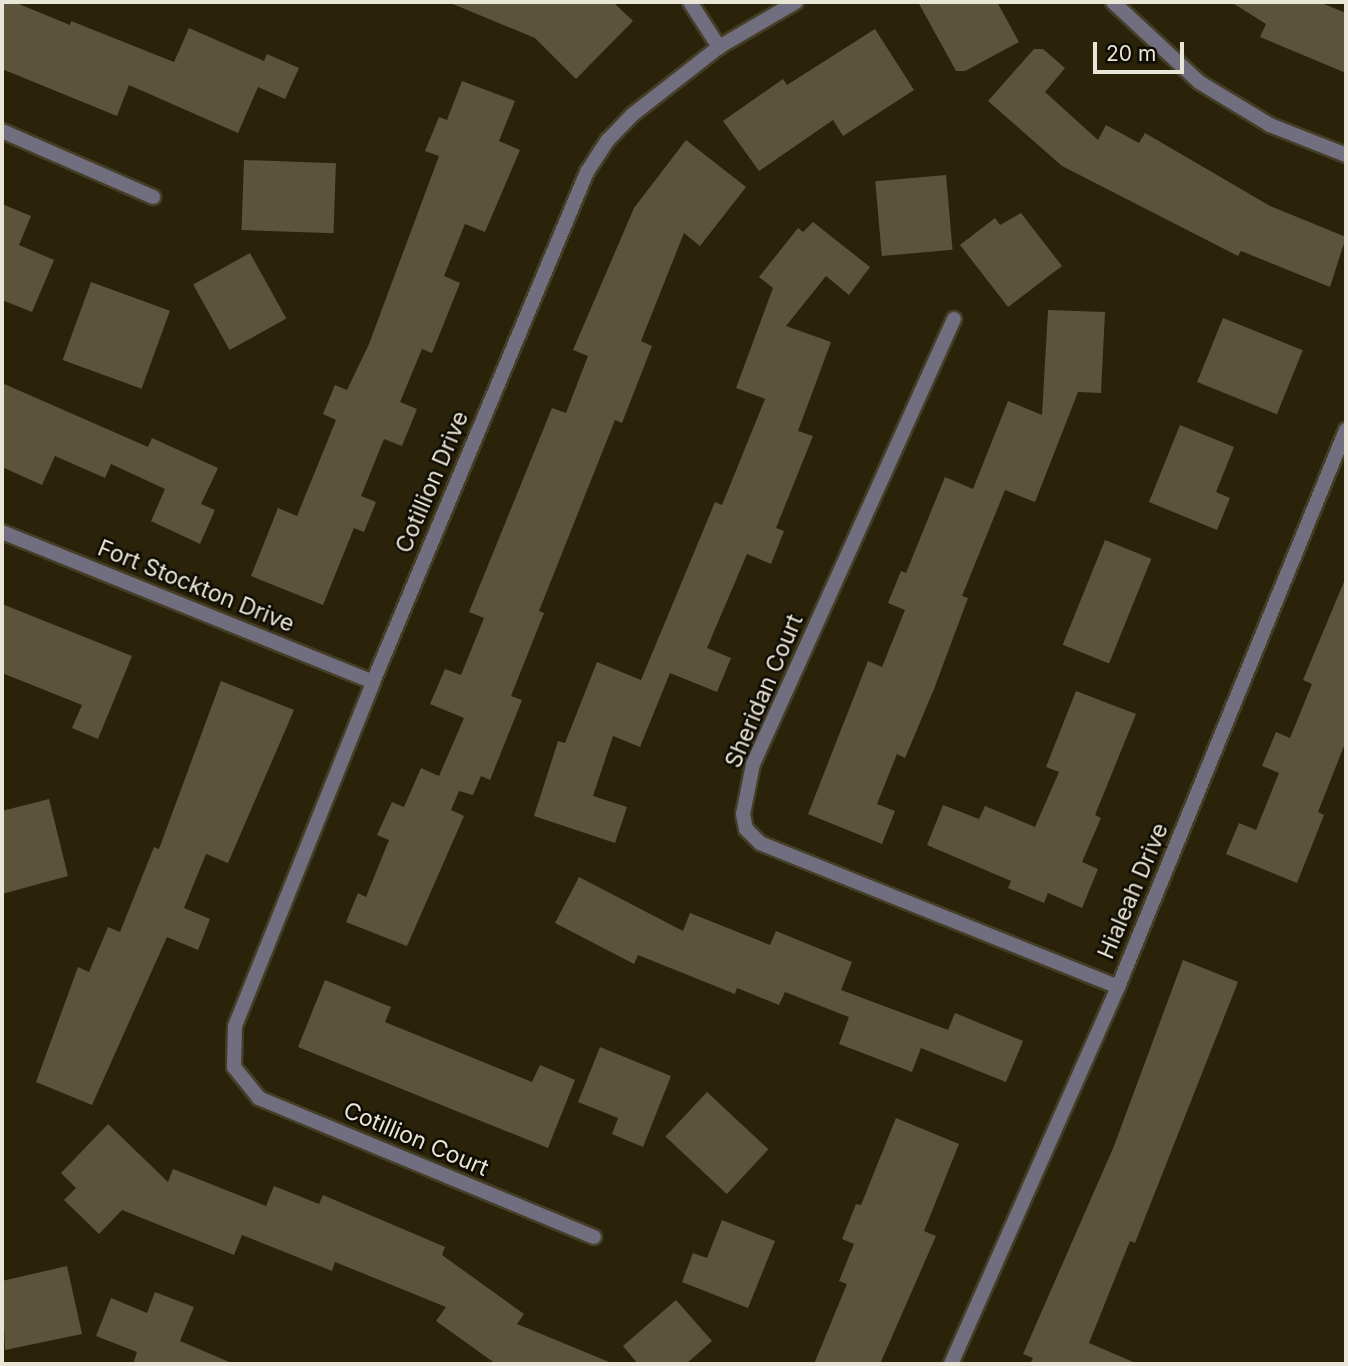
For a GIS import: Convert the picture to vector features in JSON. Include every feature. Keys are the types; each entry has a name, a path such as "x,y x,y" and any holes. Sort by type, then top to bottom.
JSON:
{"street":[{"path":"690,2 719,47"},
{"name":"Cotillion Drive","path":"234,1067 235,1026 373,682 587,172 608,140 632,115 719,47 796,2"},
{"path":"1113,2 1199,82 1270,125 1346,155"},
{"path":"2,131 153,197"},
{"name":"Sheridan Court","path":"954,319 754,764 743,814 746,829 761,843 1118,987"},
{"name":"Hialeah Drive","path":"951,1364 1118,987 1346,430"},
{"name":"Fort Stockton Drive","path":"2,532 373,682"},
{"name":"Cotillion Court","path":"234,1067 259,1098 594,1237"}],"building":[{"path":"2,2 14,2 70,25 71,21 174,62 189,28 264,61 267,54 299,68 285,99 258,87 238,133 129,85 117,116 2,69"},
{"path":"448,2 613,2 633,21 576,79 535,38"},
{"path":"918,2 997,2 1019,42 965,71 956,71"},
{"path":"1231,2 1319,2 1346,13 1346,73 1260,37 1266,24"},
{"path":"875,29 914,90 843,136 833,120 759,171 723,121 783,79 787,85"},
{"path":"1034,49 1043,49 1065,68 1045,92 1098,140 1106,125 1139,143 1145,133 1270,206 1346,237 1330,287 1241,251 1238,256 1062,166 988,101"},
{"path":"462,81 515,101 499,141 520,150 485,232 465,224 444,276 460,283 432,353 422,349 400,402 417,409 402,446 384,439 361,496 376,502 364,532 354,528 323,605 251,576 278,508 297,516 336,420 323,414 335,385 347,390 369,344 439,156 425,151 439,117 447,120"},
{"path":"686,140 746,187 700,246 684,233 641,341 652,346 622,423 615,420 539,611 544,613 511,696 522,700 490,780 481,776 473,795 459,791 451,810 464,816 407,946 346,922 358,893 366,897 389,840 377,835 392,802 404,807 421,768 439,776 464,718 430,704 445,669 461,675 484,618 469,612 552,408 566,413 588,356 573,350 634,208"},
{"path":"244,160 336,163 334,233 242,230"},
{"path":"946,175 953,250 882,256 875,181"},
{"path":"2,204 31,216 19,245 54,260 32,312 2,300"},
{"path":"1021,213 1062,266 1008,307 960,245 995,218 1000,225"},
{"path":"813,222 870,267 849,295 826,276 786,326 831,342 798,431 813,436 776,528 784,531 771,564 747,554 707,648 731,658 717,692 670,673 640,747 613,736 593,796 627,807 615,843 534,816 558,741 565,743 597,662 641,680 715,502 722,505 765,399 736,388 773,288 759,277 798,228 803,232"},
{"path":"250,253 286,319 230,350 193,285"},
{"path":"91,282 170,311 142,389 63,360"},
{"path":"1048,310 1105,312 1101,393 1078,392 1035,502 1005,490 962,596 968,598 934,689 905,758 897,754 877,804 895,811 882,844 808,814 868,661 882,667 905,610 888,603 901,571 906,573 945,477 973,489 1008,401 1042,415"},
{"path":"1223,318 1303,350 1277,414 1197,382"},
{"path":"2,383 148,447 152,438 218,468 201,504 215,510 200,544 151,521 165,489 111,464 105,478 55,456 42,485 2,467"},
{"path":"1180,425 1234,447 1216,492 1230,498 1217,530 1149,502"},
{"path":"1105,540 1151,559 1109,664 1063,645"},
{"path":"1346,577 1346,741 1318,812 1324,815 1297,883 1226,854 1239,823 1256,830 1279,773 1262,766 1276,732 1290,738 1312,684 1303,680"},
{"path":"2,604 132,656 98,739 72,728 82,705 2,673"},
{"path":"221,681 294,710 228,863 206,854 184,908 210,919 198,950 167,937 92,1105 36,1082 78,967 89,972 108,927 120,932 154,847 159,849"},
{"path":"1076,691 1136,714 1095,815 1101,818 1082,862 1098,869 1082,908 1048,893 1044,903 1008,888 1011,881 927,845 943,805 979,819 985,806 1035,827 1059,772 1046,767"},
{"path":"49,799 68,876 2,894 2,811"},
{"path":"579,877 683,931 690,913 770,945 776,931 852,962 841,990 948,1030 955,1013 1023,1041 1006,1082 921,1048 912,1072 839,1044 849,1017 785,992 779,1005 737,988 735,994 638,955 634,964 555,923"},
{"path":"1183,960 1238,982 1135,1243 1130,1241 1089,1343 1138,1364 1030,1364 1033,1358 1023,1354 1114,1146"},
{"path":"325,980 391,1007 385,1022 532,1082 540,1065 575,1080 548,1148 298,1047"},
{"path":"600,1047 671,1076 643,1147 612,1134 618,1118 578,1102"},
{"path":"707,1092 768,1149 727,1194 665,1137"},
{"path":"896,1118 959,1144 924,1231 936,1236 880,1364 814,1364 847,1284 839,1281 854,1244 842,1239 856,1204 861,1205"},
{"path":"108,1124 168,1182 173,1169 266,1206 274,1186 319,1204 323,1195 445,1247 442,1255 524,1314 517,1324 614,1364 496,1364 436,1321 446,1307 335,1262 332,1271 242,1235 234,1255 122,1210 99,1234 64,1200 76,1188 61,1173"},
{"path":"722,1220 775,1241 748,1308 682,1282 693,1253 707,1258"},
{"path":"67,1266 82,1334 5,1350 2,1281"},
{"path":"155,1292 194,1307 180,1341 234,1364 133,1364 137,1352 96,1336 111,1298 147,1313"},
{"path":"676,1300 712,1341 686,1364 638,1364 623,1346"}]}
